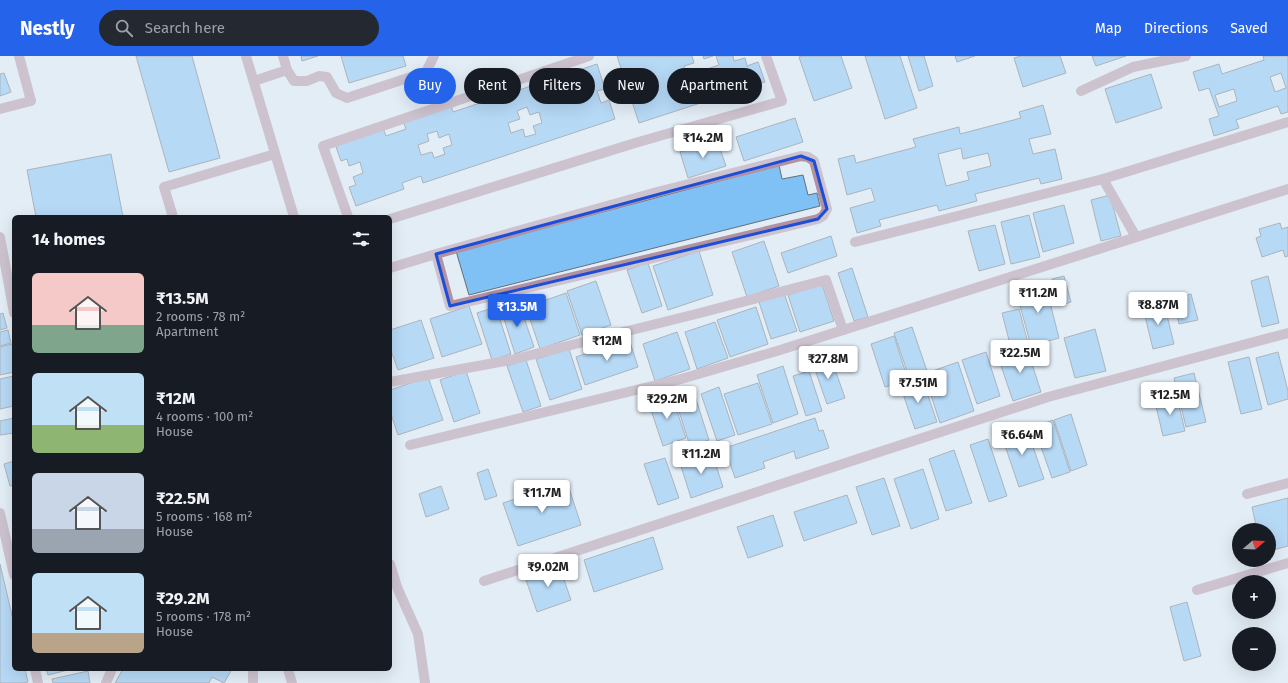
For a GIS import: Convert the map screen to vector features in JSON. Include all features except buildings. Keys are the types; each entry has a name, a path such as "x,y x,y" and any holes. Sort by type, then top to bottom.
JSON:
{"street":[{"path":"0,109 31,101 19,56"},
{"path":"246,56 293,215"},
{"path":"283,56 287,70 294,81 307,81 319,76 327,77 336,93 347,98 426,72 434,56"},
{"path":"347,215 323,146 589,56"},
{"path":"392,218 634,142 782,100 766,56"},
{"path":"1081,91 1134,67 1186,56"},
{"path":"254,81 287,70"},
{"path":"855,242 1103,179 1288,122"},
{"path":"171,215 164,187 276,154"},
{"path":"392,267 436,254 656,192 801,156 808,157 814,161 827,209 823,216 818,219 450,306 436,254"},
{"path":"1103,179 1136,237"},
{"path":"410,445 681,379 777,351 1288,189"},
{"path":"0,237 12,302"},
{"path":"392,382 511,360 826,280 843,330"},
{"path":"484,581 1048,397 1288,333"},
{"path":"1247,494 1288,483"},
{"path":"0,513 12,566"},
{"path":"1197,590 1288,563"},
{"path":"393,588 418,634 425,683"},
{"path":"35,671 38,683"},
{"path":"106,683 111,671"},
{"path":"253,671 253,683"},
{"path":"289,671 292,683"}],"highlighted area":[{"path":"801,156 814,161 827,209 818,219 450,306 436,254"}]}
